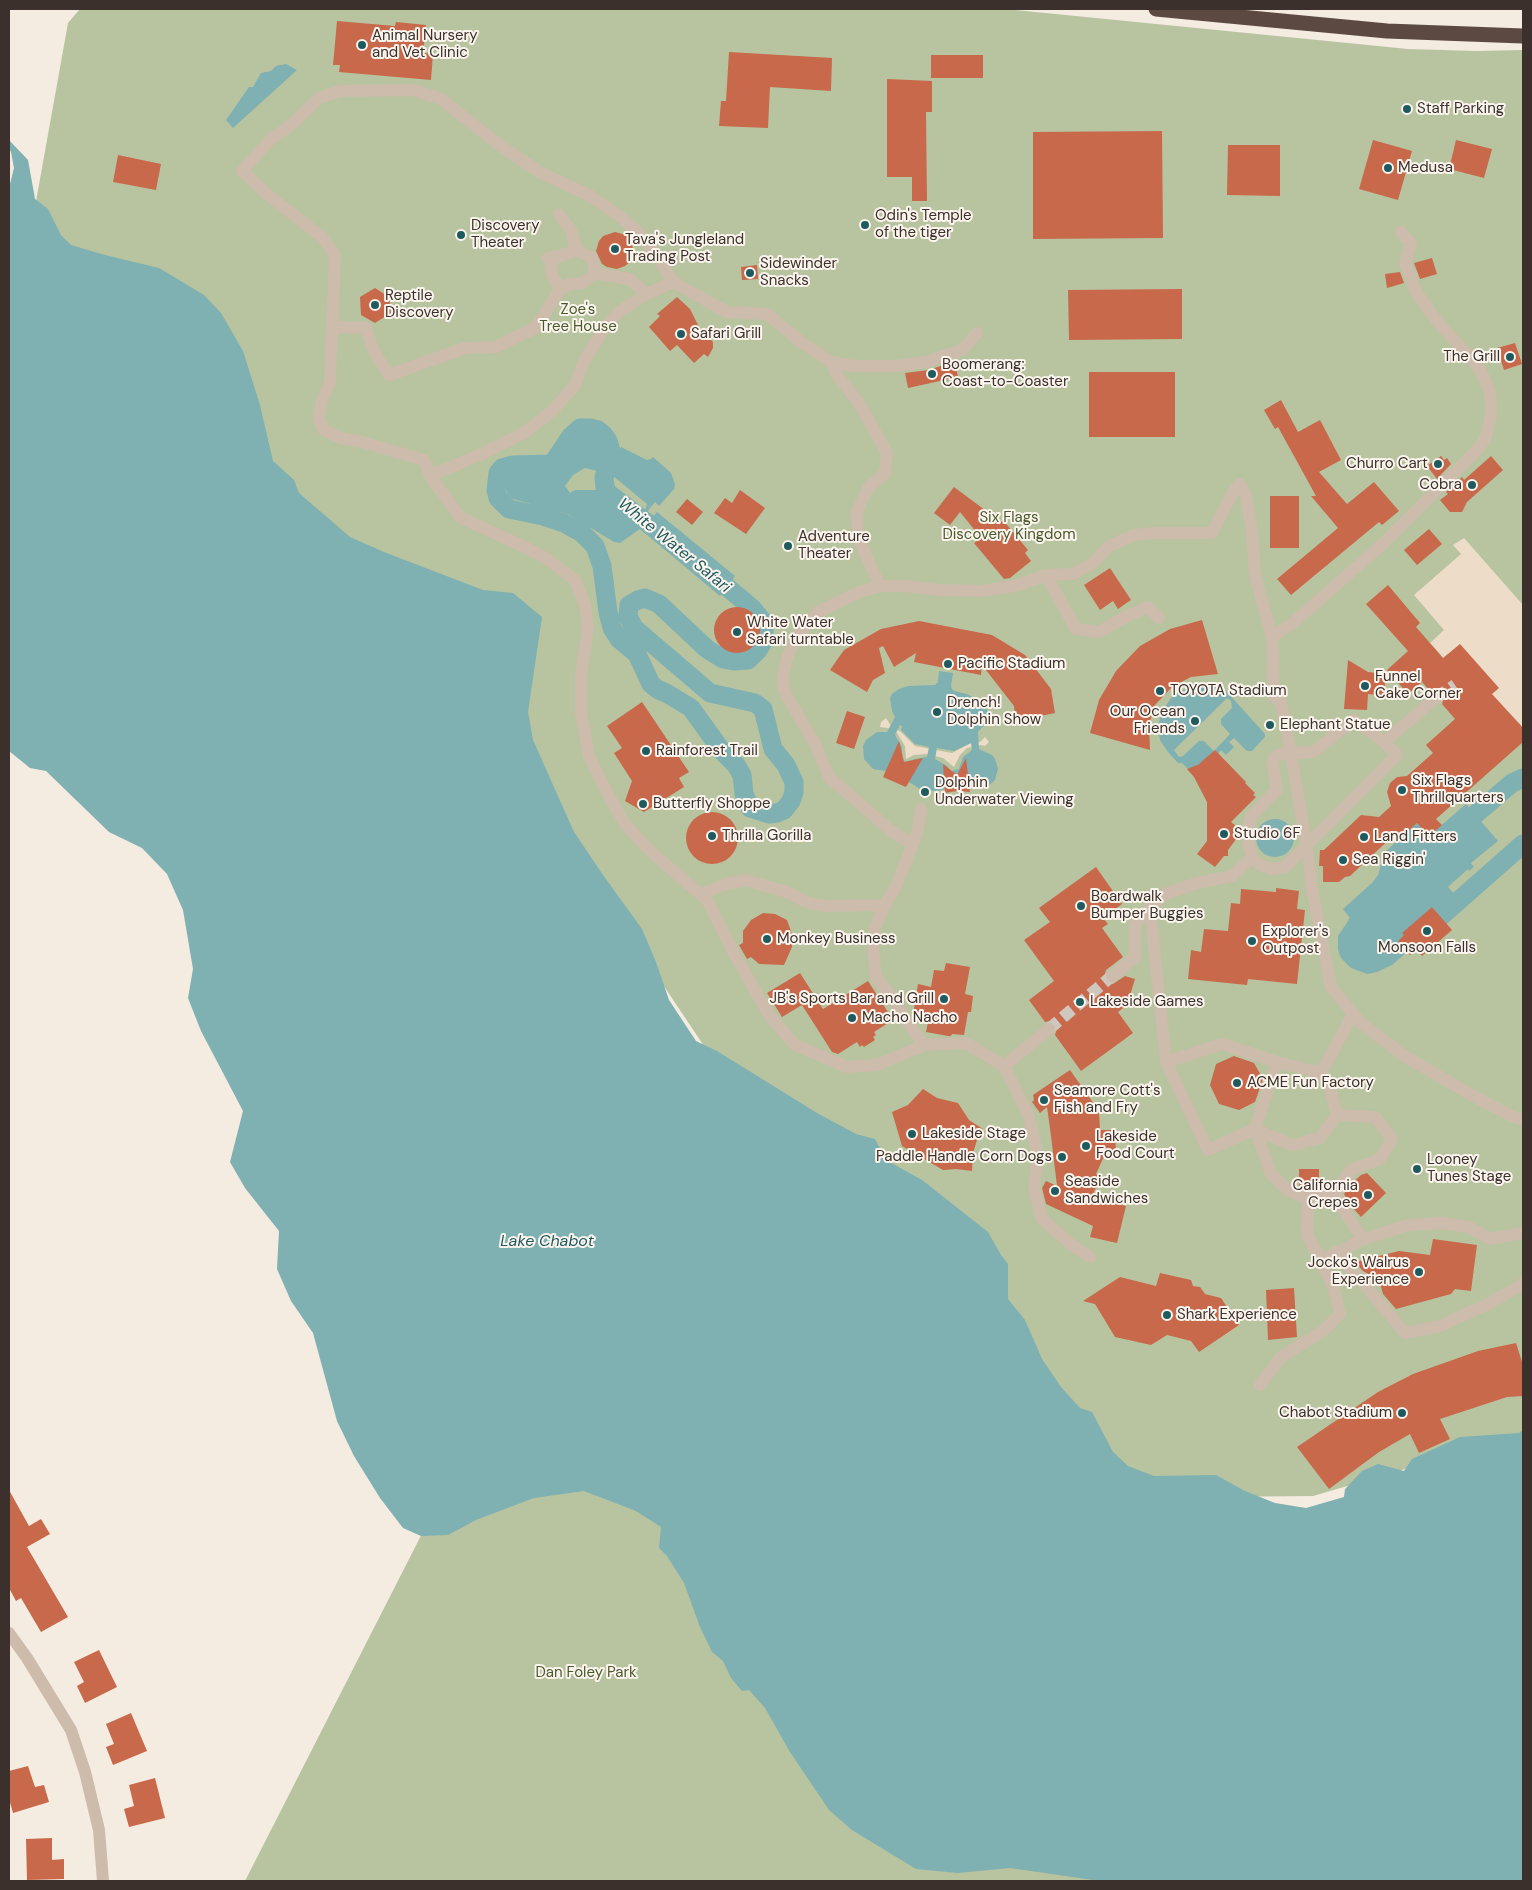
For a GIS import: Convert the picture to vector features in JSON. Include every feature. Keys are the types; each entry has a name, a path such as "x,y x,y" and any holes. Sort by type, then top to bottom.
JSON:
{"highway":[{"path":"1156,9 1378,30 1523,36"}],"street":[{"path":"977,333 962,350 926,362 896,366 854,366 830,362 801,342 767,314 727,312 673,282 638,232 622,218 589,196 541,172 498,144 442,99 414,90 340,91 319,98 291,125 272,139 242,171 268,195 322,237 335,256 330,382 322,401 319,418 322,429 340,438 362,442 424,460 430,476 461,518 546,558 576,580 586,605 588,629 581,674 581,713 589,756 625,824 650,851 707,900 769,1015 795,1045 846,1066 876,1064 924,1045 966,1043 1004,1066 1028,1114 1038,1156 1034,1190 1042,1220 1090,1257"},
{"path":"559,214 571,230 576,250"},
{"path":"1272,637 1294,622 1386,541 1480,448 1486,437 1491,415 1491,403 1485,379 1475,363 1438,321 1416,292 1405,262 1411,243 1401,232"},
{"path":"560,290 552,275 551,257 576,250 592,258 595,273"},
{"path":"332,327 366,328 373,350 389,375 465,348 496,347 535,328 560,290 569,284 583,282 595,273 629,279 647,294"},
{"path":"430,476 484,453 524,433 552,411 576,386 584,361 605,327 620,311 647,294 673,282"},
{"path":"830,362 839,378 859,403 887,452 885,472 868,488 857,511 858,538 880,586"},
{"path":"913,844 890,830 829,778 815,744 788,698 784,688 783,675 787,658 797,636 818,612 859,592 880,586 983,591 1019,585 1046,574 1073,574 1092,564 1110,546 1134,536 1156,533 1212,532 1233,492 1240,484 1246,496 1252,530 1255,574 1272,637 1274,698 1281,702 1307,847 1313,895 1331,987 1361,1023 1403,1054 1472,1096 1516,1118 1523,1119"},
{"path":"1046,574 1076,629 1099,632 1125,617 1148,607 1159,618"},
{"path":"1384,742 1436,698"},
{"path":"1277,790 1273,760 1280,754 1313,752 1354,720 1398,755 1285,867 1272,869 1260,865 1252,857 1248,843 1251,816 1277,790 1296,786"},
{"path":"921,809 918,829 913,844 896,886 885,904 875,928 873,949 876,977 892,997 924,1045"},
{"path":"1112,976 1136,957 1135,925 1150,907 1166,894 1197,883 1232,876 1252,857"},
{"path":"701,894 726,884 746,880 787,892 806,902 824,906 885,904"},
{"path":"1150,907 1166,1062 1208,1150 1255,1130 1292,1145 1320,1138 1337,1115"},
{"path":"1321,1073 1353,1014"},
{"path":"1004,1066 1049,1029"},
{"path":"1166,1062 1222,1044 1277,1062 1321,1073 1329,1085 1337,1115"},
{"path":"1277,1062 1255,1130 1271,1174 1290,1191 1308,1198 1336,1193 1351,1170 1380,1160 1392,1140 1375,1117 1337,1115"},
{"path":"1336,1193 1345,1212 1363,1239"},
{"path":"1260,1385 1281,1357 1324,1330 1340,1314 1333,1286 1307,1234 1308,1198"},
{"path":"1523,1233 1490,1239 1469,1227 1442,1223 1409,1225 1363,1239 1331,1254 1362,1282 1405,1333 1440,1326 1486,1305 1523,1283"},
{"path":"9,1633 27,1658 71,1730 85,1772 99,1830 103,1881"}],"green space":[{"name":"Six Flags Discovery Kingdom","path":"80,9 1005,9 1408,49 1523,50 1523,1473 1419,1465 1313,1496 1208,1497 1130,1483 712,1058 516,765 289,543 81,283 33,218 68,23"},
{"name":"Dan Foley Park","path":"486,1408 1288,1881 245,1881"}],"shaded area":[{"path":"1464,538 1523,605 1522,732 1521,725 1501,704 1438,658 1441,655 1430,643 1444,630 1414,595 1461,554 1453,545"},
{"path":"886,718 891,726 901,732 915,746 952,753 971,743 980,742 985,737 989,742 985,746 967,748 960,755 954,767 943,758 927,754 914,755 906,759 905,746 897,733 888,728 880,727 881,722"}],"water":[{"path":"286,64 297,70 233,128 226,120 249,87 253,87 261,73 271,71 276,66"},
{"name":"Lake Chabot","path":"9,140 28,160 35,199 48,209 61,235 71,245 159,268 204,295 221,313 243,351 260,405 273,461 294,480 299,493 350,537 483,590 513,593 542,617 528,712 533,740 574,832 642,929 669,1000 696,1041 717,1051 817,1113 856,1134 875,1139 886,1160 922,1180 988,1232 1008,1264 1008,1299 1025,1320 1042,1359 1061,1387 1080,1408 1092,1412 1113,1452 1128,1466 1154,1476 1216,1475 1245,1491 1275,1503 1306,1508 1344,1497 1345,1489 1362,1471 1378,1464 1404,1471 1412,1459 1460,1437 1519,1433 1523,1430 1523,1881 1100,1881 1010,1868 958,1873 916,1869 852,1830 829,1810 790,1752 765,1708 749,1690 742,1691 731,1678 723,1661 712,1652 700,1627 684,1583 667,1556 659,1548 661,1527 636,1511 584,1491 534,1498 476,1520 448,1535 421,1536 403,1528 380,1498 354,1456 337,1421 313,1333 291,1301 277,1269 279,1231 245,1188 230,1162 243,1111 201,1031 188,998 193,969 183,910 167,874 142,848 109,832 46,771 30,768 9,751 9,188 14,168 9,149"},
{"path":"590,434 601,438 605,447 603,459 597,471 585,468 573,475 565,486 570,493 575,490 598,490 614,487 652,518 657,512 735,576 720,596 640,529 620,543 614,542 568,514 513,499 508,495 505,487 506,478 512,471 550,468 563,460 576,440 583,435"},
{"path":"621,447 647,460 653,457 671,473 675,484 674,489 659,506 655,502 647,512 645,510 647,504 612,475 611,469"},
{"path":"939,671 953,673 952,689 978,700 989,713 985,724 978,732 979,749 992,755 998,769 995,780 987,787 976,788 965,784 936,791 920,789 886,771 873,769 864,759 863,746 866,740 877,732 887,732 895,717 890,698 892,694 908,686 935,685 938,682","holes":["900,725 902,726 901,730 915,744 929,747 927,757 906,762 901,759 902,747 895,735","971,743 972,750 963,757 959,769 951,771 947,766 935,759 937,748 954,751"]},
{"path":"1199,685 1213,685 1221,688 1227,692 1265,734 1265,737 1252,751 1247,751 1234,738 1229,742 1234,747 1226,755 1221,750 1198,779 1182,763 1178,763 1160,740 1158,727 1161,713 1171,698 1178,692","holes":["1227,698 1231,701 1232,708 1221,719 1221,724 1230,734 1214,751 1204,741 1199,741 1183,756 1179,757 1174,750"]},
{"path":"1466,804 1498,841 1471,863 1474,867 1469,871 1468,869 1448,887 1456,896 1437,912 1432,907 1403,933 1404,935 1398,941 1407,952 1392,965 1377,972 1367,974 1351,968 1341,958 1338,950 1338,936 1350,918 1343,909 1372,883 1378,875 1384,853 1417,823 1429,836"},
{"path":"1275,819 1289,824 1294,838 1289,852 1275,857 1261,852 1256,838 1261,824"}],"building":[{"path":"337,21 395,26 396,22 426,25 423,53 433,54 431,80 339,72 340,65 333,65"},
{"path":"729,52 832,58 831,91 770,87 768,128 719,126 721,101 726,101"},
{"path":"931,55 983,55 983,78 931,78"},
{"path":"887,79 932,81 932,112 926,112 927,201 912,201 912,177 887,177"},
{"path":"1162,131 1163,238 1033,239 1033,132"},
{"path":"1373,140 1412,151 1398,200 1359,189"},
{"path":"1456,140 1492,149 1484,178 1449,169"},
{"path":"1228,145 1280,145 1280,196 1227,195"},
{"path":"118,155 161,164 156,190 113,182"},
{"name":"Tava's Jungleland Trading Post","path":"615,232 626,235 634,251 630,262 617,269 602,264 596,251 599,241 603,236"},
{"path":"1432,258 1437,274 1420,279 1414,263"},
{"name":"Sidewinder Snacks","path":"757,265 758,279 742,280 741,267"},
{"path":"1400,272 1404,283 1387,288 1385,274"},
{"name":"Reptile Discovery","path":"375,288 389,297 391,313 375,323 361,315 360,297"},
{"path":"1182,289 1182,339 1069,340 1068,290"},
{"name":"Safari Grill","path":"677,297 690,309 698,325 713,342 713,348 708,357 704,354 694,363 677,345 670,351 649,327 660,316 657,314"},
{"name":"The Grill","path":"1515,343 1522,364 1504,370 1497,348"},
{"name":"Boomerang: Coast-to-Coaster","path":"955,361 958,377 908,388 905,373 929,370"},
{"path":"1089,372 1175,372 1175,437 1089,437"},
{"path":"1281,400 1298,432 1320,420 1341,460 1319,472 1347,504 1374,482 1399,511 1382,525 1379,522 1291,595 1277,579 1338,528 1311,496 1316,496 1278,427 1275,429 1264,410"},
{"name":"Churro Cart","path":"1441,456 1444,460 1447,458 1451,464 1437,479 1427,466"},
{"name":"Cobra","path":"1491,456 1503,470 1467,502 1462,512 1450,512 1440,500 1448,494 1446,492 1462,477 1464,480"},
{"path":"954,487 989,513 991,510 1001,522 1003,520 1028,550 1025,553 1031,561 1010,578 1004,579 974,543 981,538 960,512 950,525 934,513"},
{"path":"740,490 765,508 746,534 714,513 725,498 732,503"},
{"path":"1270,496 1299,496 1299,548 1270,548"},
{"path":"687,499 703,512 692,525 676,512"},
{"path":"1429,529 1442,544 1417,565 1404,550"},
{"path":"1110,568 1131,600 1118,609 1113,601 1100,610 1084,585"},
{"path":"1388,585 1420,623 1416,627 1443,658 1460,644 1499,688 1492,694 1523,728 1523,742 1436,819 1442,825 1429,836 1417,823 1399,839 1394,835 1350,876 1345,877 1339,882 1323,882 1323,866 1319,866 1320,850 1324,850 1361,815 1379,817 1391,806 1387,792 1390,783 1397,777 1407,776 1433,753 1426,745 1455,719 1442,704 1444,697 1442,692 1435,690 1431,692 1422,682 1408,694 1387,670 1408,651 1366,604"},
{"name":"White Water Safari turntable","path":"742,607 746,608 756,617 759,621 759,639 750,649 742,653 732,653 724,649 715,639 714,625 718,617 728,608"},
{"path":"1202,620 1218,674 1191,677 1172,687 1155,705 1149,725 1150,750 1090,733 1099,700 1116,671 1140,646 1170,629"},
{"path":"919,621 992,635 1025,655 1051,689 1055,713 1016,721 1014,706 982,665 981,675 914,662 916,653 894,667 883,646 879,648 885,673 873,680 867,692 830,670 844,650 881,629"},
{"name":"Funnel Cake Corner","path":"1348,660 1368,672 1386,674 1384,696 1368,694 1367,710 1344,709"},
{"name":"Rainforest Trail","path":"642,702 689,772 679,778 684,787 644,812 625,801 632,781 614,753 622,748 607,726"},
{"path":"847,711 865,717 854,749 836,743"},
{"path":"899,741 904,762 923,758 906,787 883,777"},
{"path":"1215,750 1246,782 1256,797 1231,822 1241,830 1240,834 1228,850 1228,856 1224,856 1215,867 1197,854 1207,841 1207,802 1194,777 1187,769 1200,764"},
{"path":"966,758 970,792 957,791 945,793 943,764 957,775"},
{"name":"Thrilla Gorilla","path":"707,812 717,812 731,819 738,833 738,843 731,857 717,864 707,864 697,860 690,853 686,843 686,833 690,823 697,816"},
{"path":"1096,867 1122,904 1103,918 1108,924 1102,928 1123,957 1106,970 1104,977 1106,982 1113,984 1125,976 1135,979 1127,1005 1118,1012 1133,1033 1081,1071 1055,1035 1056,1024 1051,1021 1045,1022 1029,1000 1054,981 1024,940 1050,922 1039,908"},
{"name":"Explorer's Outpost","path":"1276,888 1299,891 1297,909 1305,910 1297,984 1248,979 1247,985 1188,979 1191,950 1201,952 1204,929 1228,931 1231,903 1240,904 1241,889 1276,892"},
{"name":"Monsoon Falls","path":"1432,907 1452,930 1422,956 1416,949 1410,955 1398,941 1404,935 1402,933"},
{"name":"Monkey Business","path":"763,913 775,914 787,920 792,934 792,947 784,965 759,964 751,957 747,959 739,945 743,943 743,931 751,920"},
{"name":"JB's Sports Bar and Grill","path":"946,963 970,967 965,994 973,996 971,1012 968,1012 964,1035 952,1034 948,1036 926,1032 928,1022 916,1020 913,1015 918,984 931,987 934,970 944,971"},
{"name":"Macho Nacho","path":"800,973 823,1009 868,981 893,1020 874,1032 876,1035 873,1037 875,1040 864,1047 862,1045 860,1047 857,1042 838,1054 832,1052 802,1005 782,1017 767,993"},
{"name":"ACME Fun Factory","path":"1234,1056 1254,1063 1263,1079 1255,1102 1239,1110 1219,1104 1210,1085 1216,1064"},
{"name":"Lakeside Food Court","path":"1070,1070 1099,1111 1100,1130 1115,1130 1116,1152 1106,1152 1096,1174 1101,1177 1091,1198 1126,1206 1117,1243 1090,1237 1093,1226 1046,1204 1042,1188 1046,1181 1057,1186 1047,1107 1040,1113 1032,1102 1034,1100 1033,1095"},
{"path":"923,1089 937,1098 958,1103 969,1120 983,1129 973,1153 972,1171 943,1170 902,1146 892,1112 908,1105"},
{"path":"1299,1169 1319,1169 1319,1188 1309,1190 1299,1186"},
{"name":"California Crepes","path":"1367,1173 1386,1193 1361,1217 1351,1206 1344,1194 1351,1184 1361,1175"},
{"name":"Jocko's Walrus Experience","path":"1433,1239 1477,1245 1471,1291 1455,1289 1451,1294 1396,1309 1383,1294 1379,1280 1363,1271 1355,1262 1399,1251 1430,1255"},
{"name":"Shark Experience","path":"1160,1273 1191,1280 1193,1286 1200,1287 1205,1294 1221,1298 1239,1325 1199,1352 1191,1341 1167,1335 1151,1345 1115,1337 1095,1304 1083,1301 1120,1277 1156,1286"},
{"path":"1294,1288 1297,1337 1268,1340 1266,1290"},
{"name":"Chabot Stadium","path":"1516,1343 1523,1365 1523,1396 1507,1397 1440,1419 1450,1439 1419,1453 1410,1434 1379,1452 1329,1489 1297,1447 1378,1392 1413,1374 1478,1351"},
{"path":"9,1490 29,1526 41,1519 50,1534 27,1547 68,1617 41,1632 21,1598 16,1601 9,1588"},
{"path":"99,1650 117,1687 85,1703 77,1686 84,1682 74,1662"},
{"path":"131,1713 147,1751 113,1765 106,1747 114,1744 106,1724"},
{"path":"28,1766 35,1787 44,1785 49,1802 13,1813 9,1799 9,1771"},
{"path":"155,1778 165,1818 129,1827 124,1809 134,1806 129,1785"},
{"path":"52,1838 52,1860 64,1859 64,1879 27,1880 26,1839"}],"waterway":[{"name":"White Water Safari","path":"580,428 598,430 608,441 611,451 604,478 608,493 678,546 752,608 764,623 764,640 758,650 748,660 734,661 723,659 707,649 659,604 645,598 629,605 628,616 634,628 710,693 755,703 763,709 773,749 786,765 794,782 794,792 791,801 784,810 769,814 750,808 744,794 742,775 691,708 651,684 637,654 619,639 612,628 602,566 595,546 582,533 564,523 543,516 509,509 498,498 496,490 498,473 502,468 513,465 552,464 571,436 580,428"},
{"name":"Monsoon Falls","path":"1457,830 1512,783 1523,778"},
{"name":"Monsoon Falls","path":"1440,917 1523,844"}],"tunnel":[{"path":"1436,698 1455,685"},
{"path":"1049,1029 1112,976"}],"place":[{"name":"Animal Nursery and Vet Clinic","path":"362,45"},
{"name":"Staff Parking","path":"1407,109"},
{"name":"Medusa","path":"1388,168"},
{"name":"Odin's Temple of the tiger","path":"865,225"},
{"name":"Discovery Theater","path":"461,235"},
{"name":"Tava's Jungleland Trading Post","path":"615,249"},
{"name":"Sidewinder Snacks","path":"750,273"},
{"name":"Reptile Discovery","path":"375,305"},
{"name":"Safari Grill","path":"681,334"},
{"name":"The Grill","path":"1510,357"},
{"name":"Boomerang: Coast-to-Coaster","path":"932,374"},
{"name":"Churro Cart","path":"1438,464"},
{"name":"Cobra","path":"1472,485"},
{"name":"Adventure Theater","path":"788,546"},
{"name":"White Water Safari turntable","path":"737,632"},
{"name":"Pacific Stadium","path":"948,664"},
{"name":"Funnel Cake Corner","path":"1365,686"},
{"name":"TOYOTA Stadium","path":"1160,691"},
{"name":"Drench! Dolphin Show","path":"937,712"},
{"name":"Our Ocean Friends","path":"1195,721"},
{"name":"Elephant Statue","path":"1270,725"},
{"name":"Rainforest Trail","path":"646,751"},
{"name":"Six Flags Thrillquarters","path":"1402,790"},
{"name":"Dolphin Underwater Viewing","path":"925,792"},
{"name":"Butterfly Shoppe","path":"643,804"},
{"name":"Studio 6F","path":"1224,834"},
{"name":"Thrilla Gorilla","path":"712,836"},
{"name":"Land Fitters","path":"1364,837"},
{"name":"Sea Riggin'","path":"1343,860"},
{"name":"Boardwalk Bumper Buggies","path":"1081,906"},
{"name":"Monsoon Falls","path":"1427,931"},
{"name":"Monkey Business","path":"767,939"},
{"name":"Explorer's Outpost","path":"1252,941"},
{"name":"JB's Sports Bar and Grill","path":"944,999"},
{"name":"Lakeside Games","path":"1080,1002"},
{"name":"Macho Nacho","path":"852,1018"},
{"name":"ACME Fun Factory","path":"1237,1083"},
{"name":"Seamore Cott's Fish and Fry","path":"1044,1100"},
{"name":"Lakeside Stage","path":"912,1134"},
{"name":"Lakeside Food Court","path":"1086,1146"},
{"name":"Paddle Handle Corn Dogs","path":"1062,1157"},
{"name":"Looney Tunes Stage","path":"1417,1169"},
{"name":"Seaside Sandwiches","path":"1055,1191"},
{"name":"California Crepes","path":"1368,1195"},
{"name":"Jocko's Walrus Experience","path":"1419,1272"},
{"name":"Shark Experience","path":"1167,1315"},
{"name":"Chabot Stadium","path":"1402,1413"}],"park label":[{"name":"Zoe's Tree House","path":"578,318"}]}
